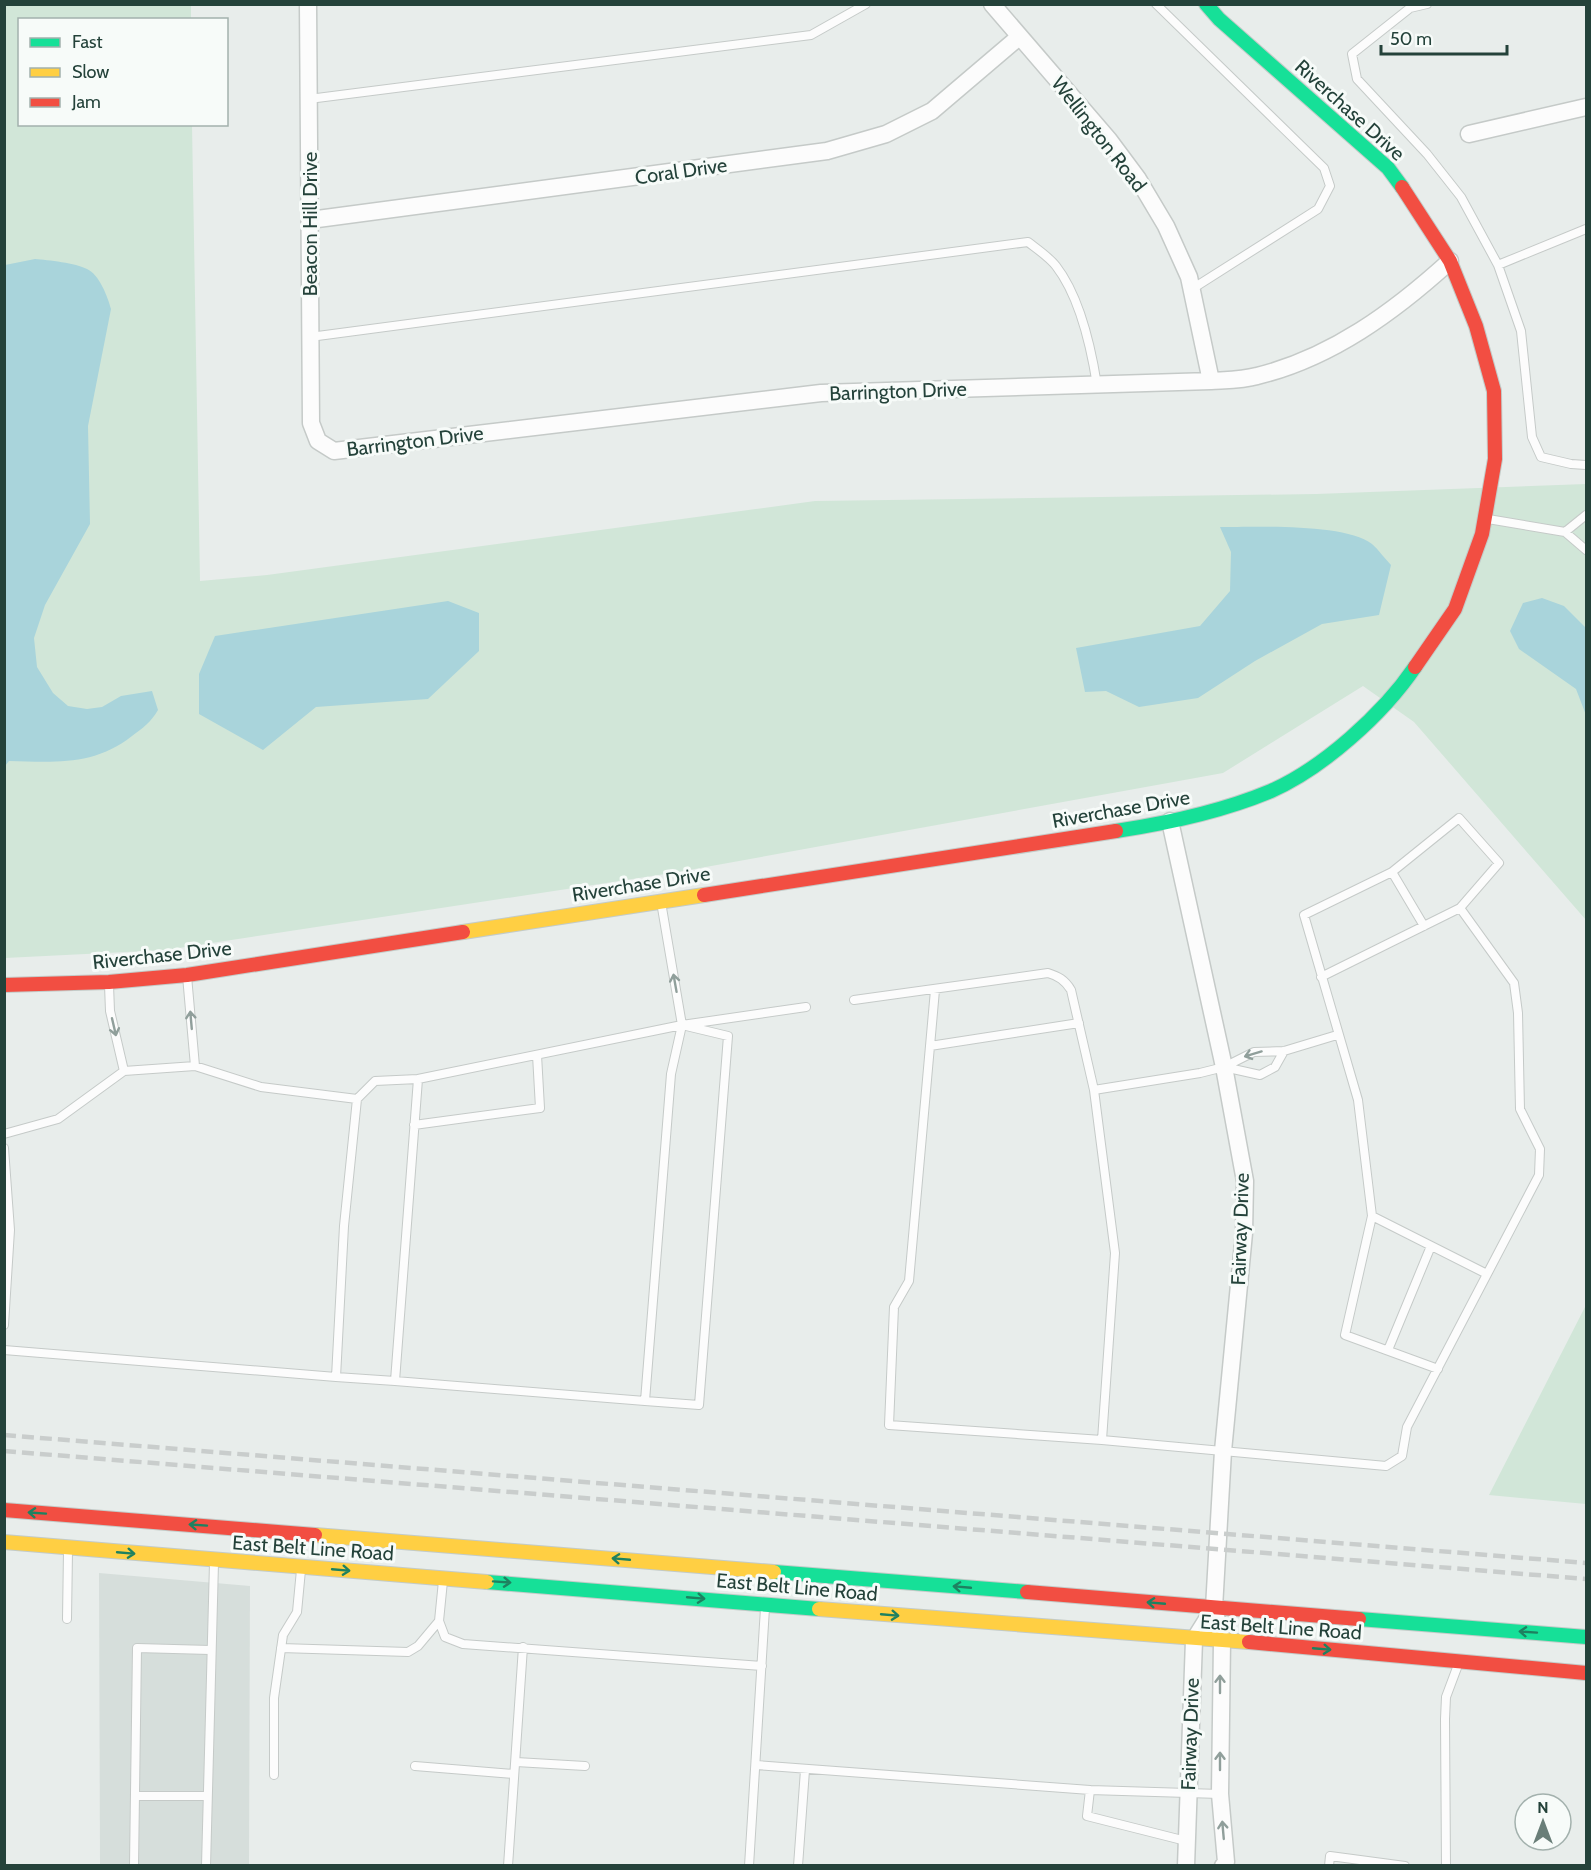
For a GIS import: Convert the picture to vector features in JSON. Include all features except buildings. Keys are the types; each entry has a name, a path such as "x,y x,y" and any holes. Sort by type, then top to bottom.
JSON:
{"main road":[{"name":"Riverchase Drive","path":"4,985 109,982 187,975 1170,821 1201,815 1272,790 1318,762 1365,725 1411,673 1455,609 1482,534 1495,459 1494,391 1467,300 1450,261 1421,213 1388,168 1219,19 1206,4"},
{"name":"East Belt Line Road","path":"4,1510 69,1532 214,1560 302,1566 444,1561 766,1604 1587,1673"},
{"name":"East Belt Line Road","path":"4,1542 69,1532 444,1561 1215,1608 1587,1637"}],"street":[{"name":"Beacon Hill Drive","path":"308,4 311,423 318,441"},
{"name":"Wellington Road","path":"992,4 1073,96 1138,179 1166,226 1189,277 1211,381"},
{"name":"Coral Drive","path":"309,220 827,151 886,134 932,111 1019,37"},
{"path":"1469,134 1587,107"},
{"name":"Barrington Drive","path":"318,441 334,451 821,393 1211,381 1255,377 1303,363 1362,329 1416,292 1450,261"},
{"name":"Fairway Drive","path":"1170,821 1224,1067 1245,1181 1244,1233 1223,1451 1215,1608 1222,1641 1220,1794 1226,1862 1224,1866"},
{"path":"1194,1640 1215,1608"},
{"name":"Fairway Drive","path":"1186,1866 1194,1640"}],"lane":[{"path":"309,99 811,34 866,4"},
{"path":"1156,4 1324,168 1330,186 1318,209 1191,289"},
{"path":"1427,4 1410,8 1352,54 1357,79 1427,154 1461,196 1498,265 1521,330 1532,437 1541,457 1587,465"},
{"path":"1498,265 1587,229"},
{"path":"310,337 1028,242 1056,266 1077,306 1092,350 1097,385"},
{"path":"1565,532 1587,515"},
{"path":"1484,518 1565,532 1587,550"},
{"path":"1321,977 1460,908 1499,863 1459,818 1392,872 1304,915 1321,977 1337,1035 1358,1100 1372,1216 1345,1335 1438,1369"},
{"path":"1392,872 1424,926"},
{"path":"645,1401 671,1074 682,1025 661,900"},
{"path":"935,990 909,1281 894,1307 889,1425 1102,1440 1386,1466 1401,1456 1407,1427 1539,1175 1539,1149 1520,1109 1518,1013 1514,983 1460,908"},
{"path":"854,1000 1048,973 1063,979 1068,984 1094,1090 1115,1253 1102,1440"},
{"path":"187,975 195,1066"},
{"path":"109,982 110,1011 124,1071"},
{"path":"336,1377 344,1226 357,1099 375,1081 418,1079 682,1025 806,1007"},
{"path":"930,1046 1079,1023"},
{"path":"4,1350 699,1405 728,1036 682,1025"},
{"path":"1094,1090 1224,1067 1254,1052 1284,1051 1337,1035"},
{"path":"1224,1067 1260,1075 1275,1067 1284,1051"},
{"path":"414,1125 540,1108 537,1055"},
{"path":"4,1134 58,1119 124,1071 195,1066 261,1087 357,1099"},
{"path":"395,1382 418,1079"},
{"path":"4,1148 10,1230 4,1325"},
{"path":"1372,1216 1487,1274"},
{"path":"1388,1350 1431,1246"},
{"path":"67,1619 69,1532"},
{"path":"206,1866 214,1560"},
{"path":"444,1561 439,1621 445,1637 463,1644 762,1666"},
{"path":"274,1775 274,1698 283,1635 297,1612 302,1566"},
{"path":"749,1866 766,1604"},
{"path":"281,1648 398,1653 418,1646 439,1621"},
{"path":"508,1866 523,1647"},
{"path":"134,1866 137,1648 210,1650"},
{"path":"1446,1866 1445,1719 1450,1683 1460,1661"},
{"path":"516,1762 585,1766"},
{"path":"756,1765 1089,1790 1220,1794"},
{"path":"415,1766 514,1774"},
{"path":"798,1866 806,1770"},
{"path":"1089,1790 1087,1816 1186,1841"},
{"path":"135,1796 207,1796"},
{"path":"1329,1866 1330,1856 1405,1866"}],"shaded area":[{"path":"99,1573 250,1586 249,1865 100,1865"}],"green space":[{"path":"4,5 191,5 191,18 18,18 18,126 192,126 200,581 267,575 815,501 1316,494 1586,484 1586,920 1414,722 1363,686 1223,773 678,872 166,950 5,958"},
{"path":"1586,1305 1586,1504 1489,1495"}],"water":[{"path":"35,259 69,263 91,272 102,286 111,309 88,426 90,524 45,605 34,638 37,667 53,693 68,706 87,709 102,707 121,696 152,691 158,710 140,730 118,746 103,753 74,760 9,761 5,766 5,265"},
{"path":"1220,527 1321,529 1359,537 1372,544 1391,565 1379,615 1322,624 1255,661 1198,698 1139,707 1106,691 1085,692 1076,648 1200,626 1230,591 1231,552"},
{"path":"1542,598 1564,606 1586,628 1586,715 1576,689 1519,649 1510,631 1523,603"},
{"path":"448,601 479,613 479,651 428,699 316,707 263,750 199,714 199,674 215,636"}],"railway":[{"path":"4,1435 1586,1563"},
{"path":"4,1451 1586,1579"}],"traffic: fast":[{"path":"1206,4 1219,19 1388,168 1402,187"},
{"path":"1116,831 1214,811 1271,791 1291,781 1331,754 1369,721 1415,667"},
{"path":"774,1572 1027,1592"},
{"path":"487,1582 819,1609"},
{"path":"1359,1619 1586,1637"}],"traffic: slow":[{"path":"463,932 704,895"},
{"path":"315,1535 774,1572"},
{"path":"4,1542 487,1582"},
{"path":"819,1609 1249,1642"}],"traffic: jam":[{"path":"1402,187 1450,261 1476,326 1494,391 1495,459 1482,534 1455,609 1415,667"},
{"path":"704,895 1116,831"},
{"path":"4,985 109,982 187,975 463,932"},
{"path":"4,1510 315,1535"},
{"path":"1027,1592 1359,1619"},
{"path":"1249,1642 1586,1673"}]}
